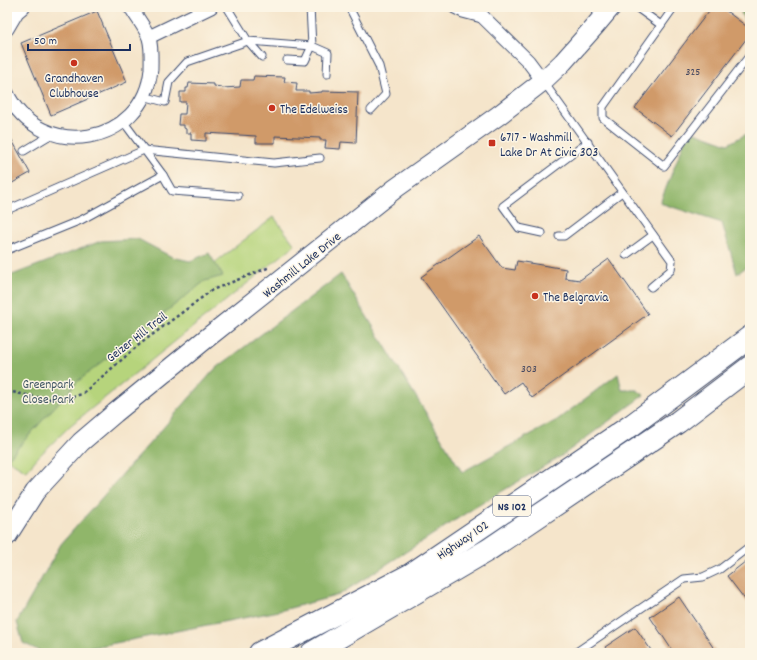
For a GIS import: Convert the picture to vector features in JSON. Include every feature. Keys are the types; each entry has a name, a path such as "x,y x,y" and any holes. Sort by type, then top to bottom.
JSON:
{"highway":[{"name":"Highway 102","path":"260,653 410,575 632,425 750,337"},
{"name":"Highway 102","path":"312,653 488,550 678,422 750,367"}],"street":[{"path":"7,93 13,105 30,123 52,134 77,138 101,133 123,121 140,103 150,80 152,55 148,37 132,9 129,7"},
{"path":"148,37 211,7"},
{"path":"456,7 463,11 479,11 528,61 543,80"},
{"name":"Washmill Lake Drive","path":"7,536 35,492 54,470 81,442 114,413 396,188 499,115 543,80 563,62 610,7"},
{"path":"7,29 18,9"}],"lane":[{"path":"227,7 248,41 262,57"},
{"path":"287,60 305,61 312,46 310,7"},
{"path":"349,7 379,66 386,94 371,110"},
{"path":"636,7 661,25"},
{"path":"674,7 603,107 603,118 664,166 750,55"},
{"path":"143,96 165,102 169,82 187,62 248,41 312,46 328,53 327,74"},
{"path":"543,80 672,261 671,270 651,288"},
{"path":"123,121 163,175 172,191 238,196"},
{"path":"24,151 52,134"},
{"path":"542,233 519,228 503,206 588,142"},
{"path":"7,210 144,150 274,163 320,158"},
{"path":"7,250 81,220 163,175"},
{"path":"559,236 564,236 622,192"},
{"path":"626,255 653,235"},
{"path":"575,653 684,579 703,576 720,569 750,546"}],"path":[{"name":"Geizer Hill Trail","path":"7,391 46,398 68,398 82,394 140,344 212,290 268,267 275,267"}],"green space":[{"path":"739,7 750,7 750,35"},
{"path":"689,130 728,144 750,132 750,264 737,274 722,223 660,203"},
{"name":"Greenpark Close Park","path":"274,217 295,245 71,425 38,457 26,471 7,459 118,337"},
{"path":"138,239 172,257 190,261 209,253 223,276 205,281 77,382 7,460 7,277 101,241"},
{"path":"341,274 462,472 557,420 618,374 622,390 637,390 644,395 563,455 474,508 339,595 279,611 64,653 44,653 23,643 17,622 61,544 214,370"}],"building":[{"path":"712,7 721,7 750,29 750,34 672,136 635,108"},
{"name":"Grandhaven Clubhouse","path":"97,11 127,82 51,115 21,43"},
{"name":"The Edelweiss","path":"254,76 285,77 284,82 297,83 296,91 309,91 309,93 322,91 358,92 356,143 341,142 340,149 325,148 326,140 320,140 320,138 275,136 275,143 256,143 256,136 206,133 206,141 191,140 191,133 186,133 184,125 178,125 179,114 185,114 186,102 180,102 180,92 186,92 186,88 188,88 189,83 214,84 214,86 222,88 240,87 241,80 253,80"},
{"path":"7,131 30,173 7,186"},
{"name":"The Belgravia","path":"479,236 502,268 515,270 517,261 566,269 565,278 580,280 609,259 648,314 532,398 521,382 504,394 421,277"},
{"path":"750,558 750,606 727,576"},
{"path":"679,597 717,653 674,653 650,617"},
{"path":"635,627 653,653 609,653 605,647"}],"place":[{"name":"Grandhaven Clubhouse","path":"74,63"},
{"name":"The Edelweiss","path":"272,108"},
{"name":"6717 - Washmill Lake Dr At Civic 303","path":"492,143"},
{"name":"The Belgravia","path":"535,296"}]}
